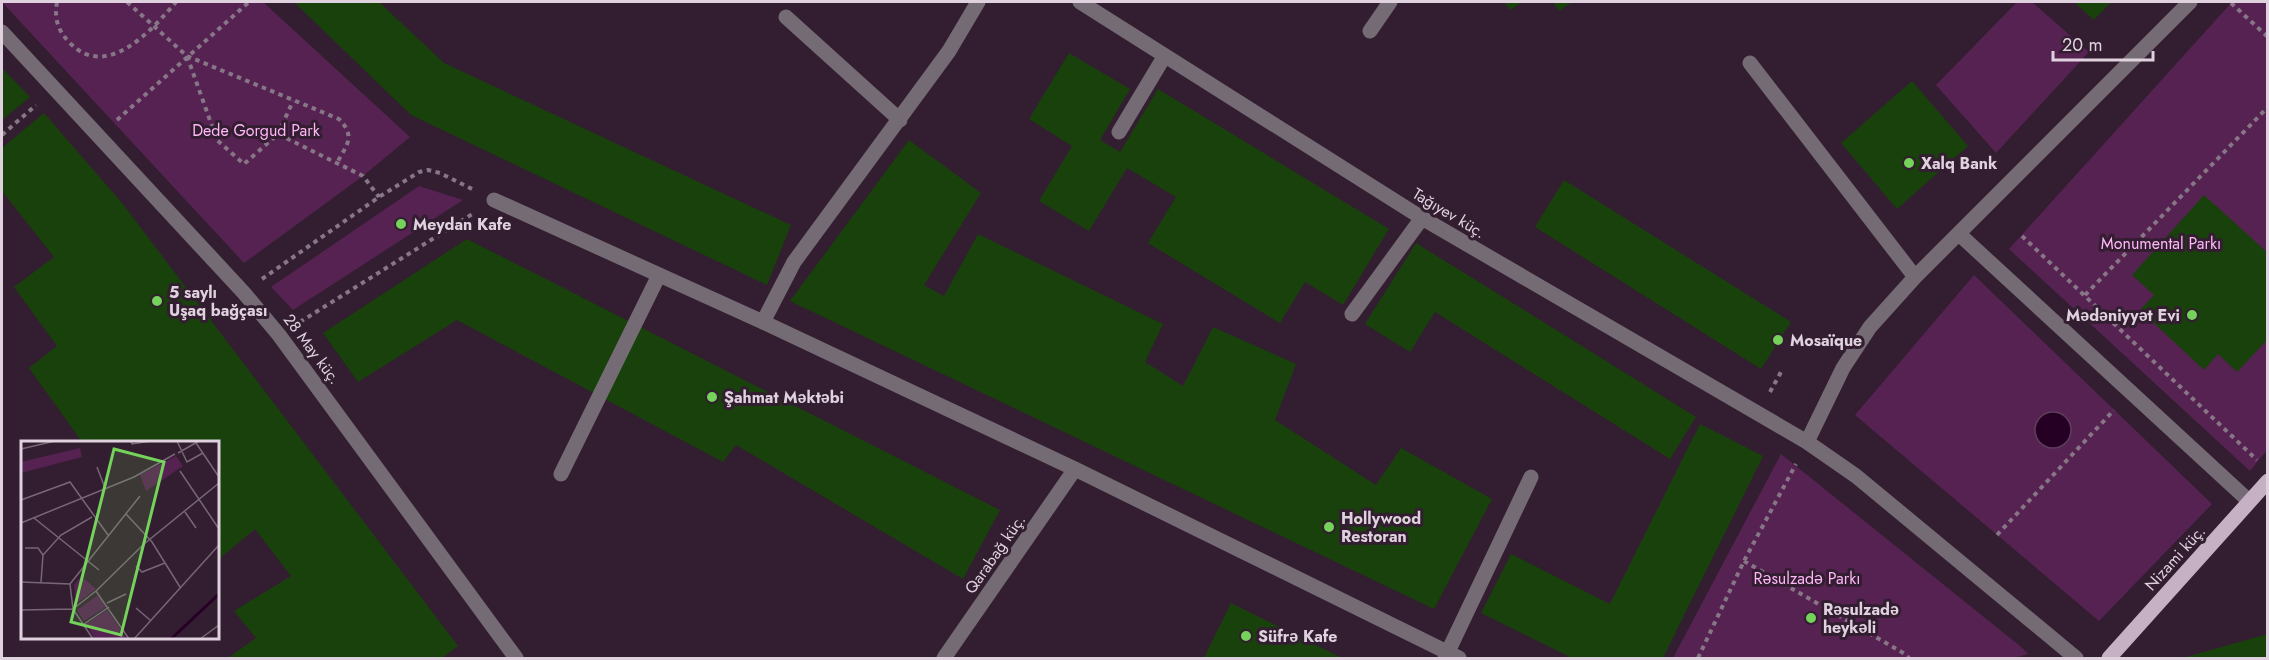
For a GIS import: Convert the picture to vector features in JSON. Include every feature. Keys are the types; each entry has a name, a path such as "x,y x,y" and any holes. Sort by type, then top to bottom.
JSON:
{"main road":[{"name":"Nizami küç.","path":"2109,658 2268,481"}],"street":[{"path":"763,322 794,262 949,51 978,2"},
{"name":"Tağıyev küç.","path":"1080,2 1422,218 1807,442 1856,476 2076,658"},
{"path":"1370,31 1390,2"},
{"path":"1807,442 1843,368 1870,327 1916,277 2190,2"},
{"path":"786,17 900,120"},
{"name":"28 May küç.","path":"2,32 244,293 279,335 510,656"},
{"path":"1119,132 1164,57"},
{"path":"1750,63 1916,277"},
{"path":"494,200 763,322 1075,469 1450,657 1531,477"},
{"path":"1352,314 1422,218"},
{"path":"1959,234 2249,501"},
{"path":"561,474 659,275"},
{"name":"Qarabağ küç.","path":"944,658 1075,469"}],"path":[{"path":"57,2 54,14 60,33 75,48 95,57 109,57 123,52 176,2"},
{"path":"127,2 187,56 339,119 348,129 349,139 337,163"},
{"path":"114,123 249,2"},
{"path":"2231,3 2268,37"},
{"path":"187,56 217,140 244,164 278,134 293,101"},
{"path":"2,135 55,90"},
{"path":"2085,295 2268,106"},
{"path":"278,134 363,176 380,197"},
{"path":"244,293 419,172 428,170 440,173 494,200"},
{"path":"279,335 494,200"},
{"path":"2022,236 2257,460"},
{"path":"1997,534 2114,410"},
{"path":"1698,658 1744,561 1807,442"},
{"path":"1744,561 1910,658"}],"green space":[{"name":"Dede Gorgud Park","path":"2,2 263,2 410,137 363,176 244,263"},
{"path":"2017,2 2032,2 2089,52 1996,153 1936,85"},
{"name":"Monumental Parkı","path":"2232,2 2267,2 2268,449 2250,471 2009,249"},
{"path":"419,186 463,200 293,310 271,287"},
{"path":"1974,275 2212,504 2099,621 1855,415"},
{"name":"Rəsulzadə Parkı","path":"1781,454 2028,654 2014,658 1673,658"}],"shaded area":[{"path":"2053,412 2066,417 2071,430 2066,443 2053,448 2040,443 2035,430 2040,417"}],"building":[{"path":"294,2 379,2 444,63 791,225 767,285 411,115"},
{"path":"1504,2 1522,2 1510,10"},
{"path":"1553,2 1572,2 1559,11"},
{"path":"2074,2 2111,2 2094,20"},
{"path":"1069,53 1130,89 1100,140 1120,152 1158,89 1389,229 1343,305 1305,282 1280,323 1148,243 1176,197 1127,168 1089,231 1039,201 1072,146 1029,119"},
{"path":"2,68 30,97 2,120"},
{"path":"1912,81 1968,146 1897,209 1841,143"},
{"path":"44,113 122,203 458,646 442,658 228,658 256,638 234,611 291,576 255,529 219,559 219,441 81,441 29,368 57,346 14,287 54,257 2,191 2,148"},
{"path":"909,140 981,193 924,285 944,296 978,234 1163,324 1145,362 1183,386 1213,327 1296,364 1275,420 1376,485 1401,448 1492,499 1434,609 790,301"},
{"path":"1564,180 1791,322 1761,369 1535,227"},
{"path":"2204,195 2268,253 2268,339 2237,372 2218,354 2204,370 2140,310 2154,295 2132,275"},
{"path":"467,239 1000,510 963,579 736,445 723,462 457,320 358,382 323,333"},
{"path":"1416,243 1696,417 1670,459 1435,312 1410,352 1365,324"},
{"path":"1700,424 1763,456 1663,658 1572,658 1481,613 1511,554 1610,604"},
{"path":"1231,603 1342,658 1204,658"},
{"path":"2268,634 2268,658 2182,658"}],"place":[{"name":"Xalq Bank","path":"1909,163"},
{"name":"Meydan Kafe","path":"401,224"},
{"name":"5 saylı Uşaq bağçası","path":"157,301"},
{"name":"Mədəniyyət Evi","path":"2192,315"},
{"name":"Mosaïque","path":"1778,340"},
{"name":"Şahmat Məktəbi","path":"712,397"},
{"name":"Hollywood Restoran","path":"1329,527"},
{"name":"Rəsulzadə heykəli","path":"1811,618"},
{"name":"Süfrə Kafe","path":"1246,636"}]}
